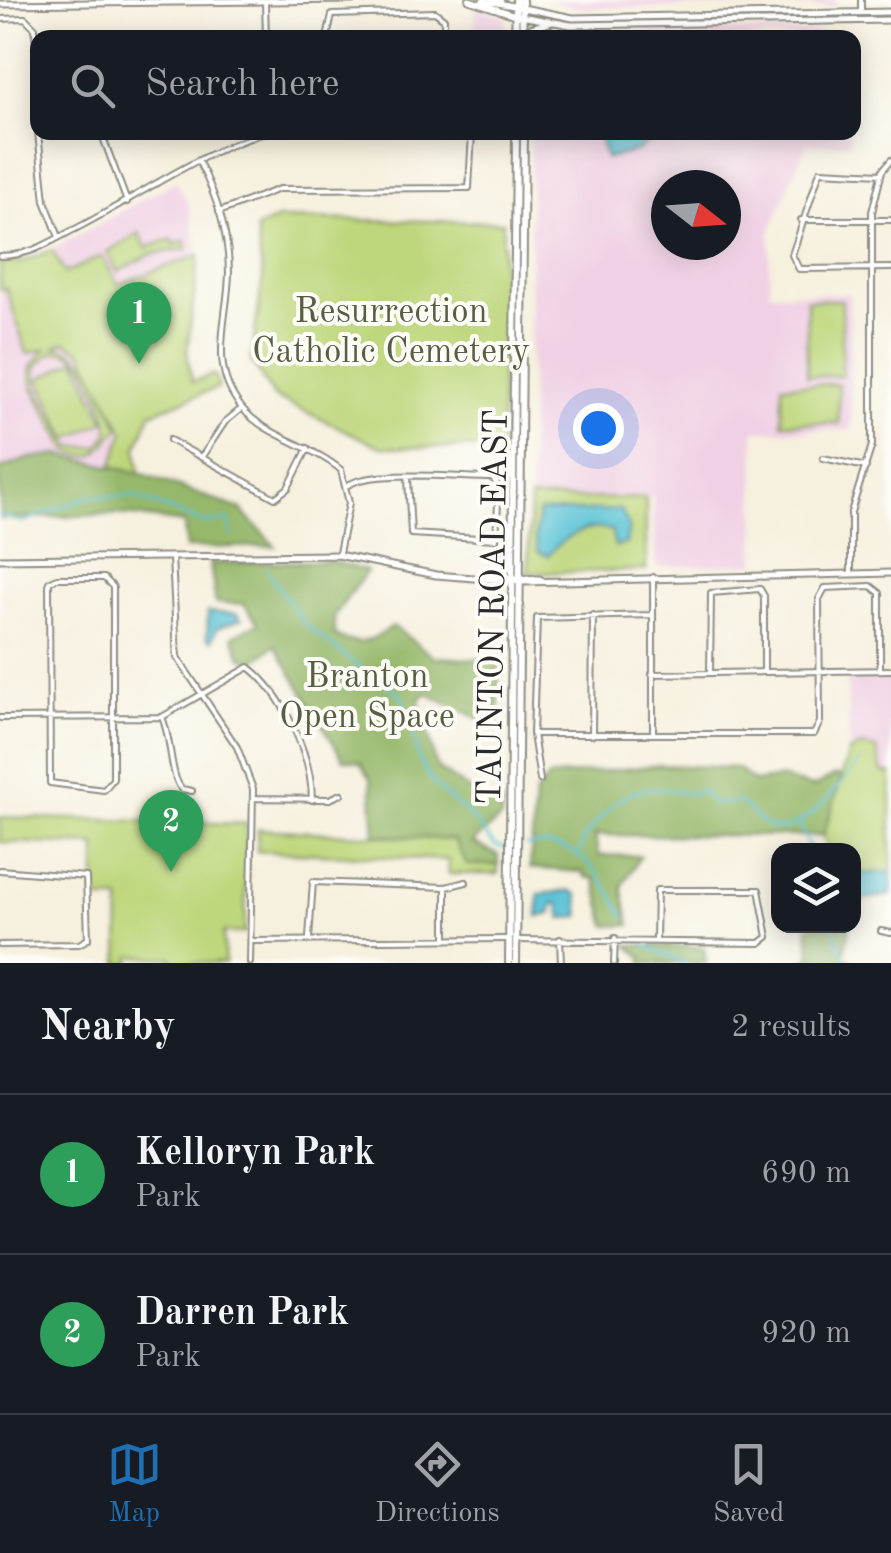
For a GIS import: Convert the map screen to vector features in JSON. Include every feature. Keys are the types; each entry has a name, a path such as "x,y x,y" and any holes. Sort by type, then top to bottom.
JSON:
{"main road":[{"path":"533,30 541,22 551,22"},
{"name":"TAUNTON ROAD EAST","path":"508,963 512,940 516,140"},
{"name":"TAUNTON ROAD EAST","path":"514,578 524,140"},
{"name":"TAUNTON ROAD EAST","path":"512,940 516,963"}],"street":[{"path":"0,4 353,0"},
{"path":"468,0 573,18 891,12"},
{"path":"861,0 861,12"},
{"path":"487,1 519,8 551,22 608,26 891,20"},
{"path":"265,2 266,30"},
{"path":"329,30 332,15 435,12 444,18 444,30"},
{"path":"0,19 25,18 36,30"},
{"path":"39,140 45,201 59,237"},
{"path":"103,140 108,162 127,202"},
{"path":"0,256 40,250 198,162 250,140"},
{"path":"220,212 279,189 469,188 472,140"},
{"path":"851,574 851,512 872,445 872,220 881,174 891,160"},
{"path":"198,162 220,212 229,271 220,349 228,384 242,408 340,470 348,485 347,521 338,555"},
{"path":"881,174 820,171 800,220 792,254 797,268 891,268"},
{"path":"800,220 891,220"},
{"path":"202,455 225,422 242,408"},
{"path":"170,440 276,498 288,488 308,448"},
{"path":"823,458 866,466"},
{"path":"348,485 356,480 408,478 496,481 496,538 411,534 408,478"},
{"path":"0,559 338,555 436,575 488,578 891,574"},
{"path":"172,557 174,645 182,672 238,747 254,798 250,963"},
{"path":"653,577 654,734"},
{"path":"57,578 104,578 113,587 112,717 113,779 104,790 50,784 49,582 57,578"},
{"path":"533,734 814,734 820,722 819,599 825,588 871,586 880,592 880,670"},
{"path":"710,674 709,598 718,589 734,588 763,592 764,672"},
{"path":"592,615 592,735"},
{"path":"540,780 533,734 534,623 542,616 652,615"},
{"path":"0,718 162,716 240,670 253,668 302,742 312,770 312,800"},
{"path":"652,674 891,670"},
{"path":"162,716 172,738 172,777 182,789 192,790"},
{"path":"254,798 312,800 342,794"},
{"path":"0,870 86,878 88,938 79,944 0,945"},
{"path":"309,940 313,882 446,887 466,882"},
{"path":"446,887 446,940"},
{"path":"252,940 615,938 678,944 766,942 759,890 657,890 656,939"},
{"path":"880,931 891,934"},
{"path":"560,938 560,963"},
{"path":"614,963 615,938"}],"shaded area":[{"path":"544,0 836,0 836,6 586,8"},
{"path":"475,8 504,15 507,30 475,30"},
{"path":"531,140 849,140 806,144 770,232 769,293 850,294 851,430 754,431 756,564 656,567 653,496 530,499"},
{"path":"176,181 187,200 199,255 118,284 65,274 52,250"},
{"path":"6,287 27,353 65,342 82,352 124,432 112,466 61,455 30,458 0,469 0,289"},
{"path":"847,676 891,676 891,773 881,773 883,767 854,748 849,752"}],"green space":[{"name":"Resurrection Catholic Cemetery","path":"278,219 503,222 501,448 381,447 274,397 251,360 263,278 256,228"},
{"path":"140,233 146,248 172,239 174,244 186,241 187,249 151,254 118,272 107,252"},
{"path":"52,250 65,273 102,256 118,284 199,255 187,352 192,382 214,374 219,387 151,413 137,447 140,473 112,466 124,432 102,391 120,428 94,454 79,455 67,450 32,386 31,367 46,349 27,354 6,288 0,289 0,263 19,263","holes":["65,342 82,352 101,389 77,356 54,347","52,352 76,358 98,393 108,425 108,433 98,447 71,447 36,386 36,367"]},
{"path":"807,300 842,300 842,376 807,376"},
{"path":"76,360 105,421 68,439 39,379"},
{"path":"838,384 839,423 782,423 782,385"},
{"path":"61,455 140,473 240,509 275,546 186,548 184,523 120,514 0,519 0,469 30,458"},
{"path":"646,498 646,570 528,573 530,499"},
{"name":"Branton Open Space","path":"330,561 367,571 334,616 335,636 352,642 365,641 393,626 434,657 483,660 492,634 499,636 498,728 426,693 419,700 437,768 483,799 503,803 501,818 472,843 498,855 498,865 467,865 454,840 375,835 371,779 360,762 343,759 275,645 253,662 241,657 233,636 258,623 244,604 216,603 210,563"},
{"path":"861,746 877,749 882,773 891,773 891,872 861,874 861,843 826,843 823,836 849,752"},
{"path":"660,765 737,768 754,782 780,778 813,787 836,775 842,777 823,836 595,835 598,855 640,856 622,886 630,925 607,926 595,879 585,877 583,872 530,868 535,794 549,777"},
{"path":"0,817 247,824 245,933 223,933 225,963 172,963 172,958 131,956 131,963 119,963 120,900 96,900 96,845 0,842"},
{"path":"258,829 454,840 467,864 498,865 498,874 449,874 448,860 257,851"},
{"path":"809,933 848,933 844,956 855,963 800,963 811,957"},
{"path":"628,945 704,947 706,963 642,963 643,958"}],"water":[{"path":"652,140 636,151 606,159 600,142"},
{"path":"621,510 629,527 626,544 615,546 611,530 593,529 567,538 548,556 538,552 535,537 539,512"},
{"path":"208,612 237,614 241,619 217,628 212,641 207,637"},
{"path":"891,872 891,895 861,900 861,874"},
{"path":"572,891 578,895 580,917 562,918 559,904 554,903 551,914 538,917 539,894"}],"waterway":[{"path":"0,516 23,522 89,497 134,496 204,523 229,520 231,536"},
{"path":"267,570 303,623 401,696 419,758 430,779 475,821 495,846 505,848"},
{"path":"578,856 584,837 602,816 618,800 638,790 702,791 714,804 739,802 765,825 781,829 794,825 820,806 860,761"},
{"path":"799,822 807,843"},
{"path":"526,846 561,848 587,862 625,917"},
{"path":"836,933 847,963"},
{"path":"646,946 685,963"}],"place":[{"name":"Kelloryn Park","path":"139,364"},
{"name":"Darren Park","path":"171,872"}]}
